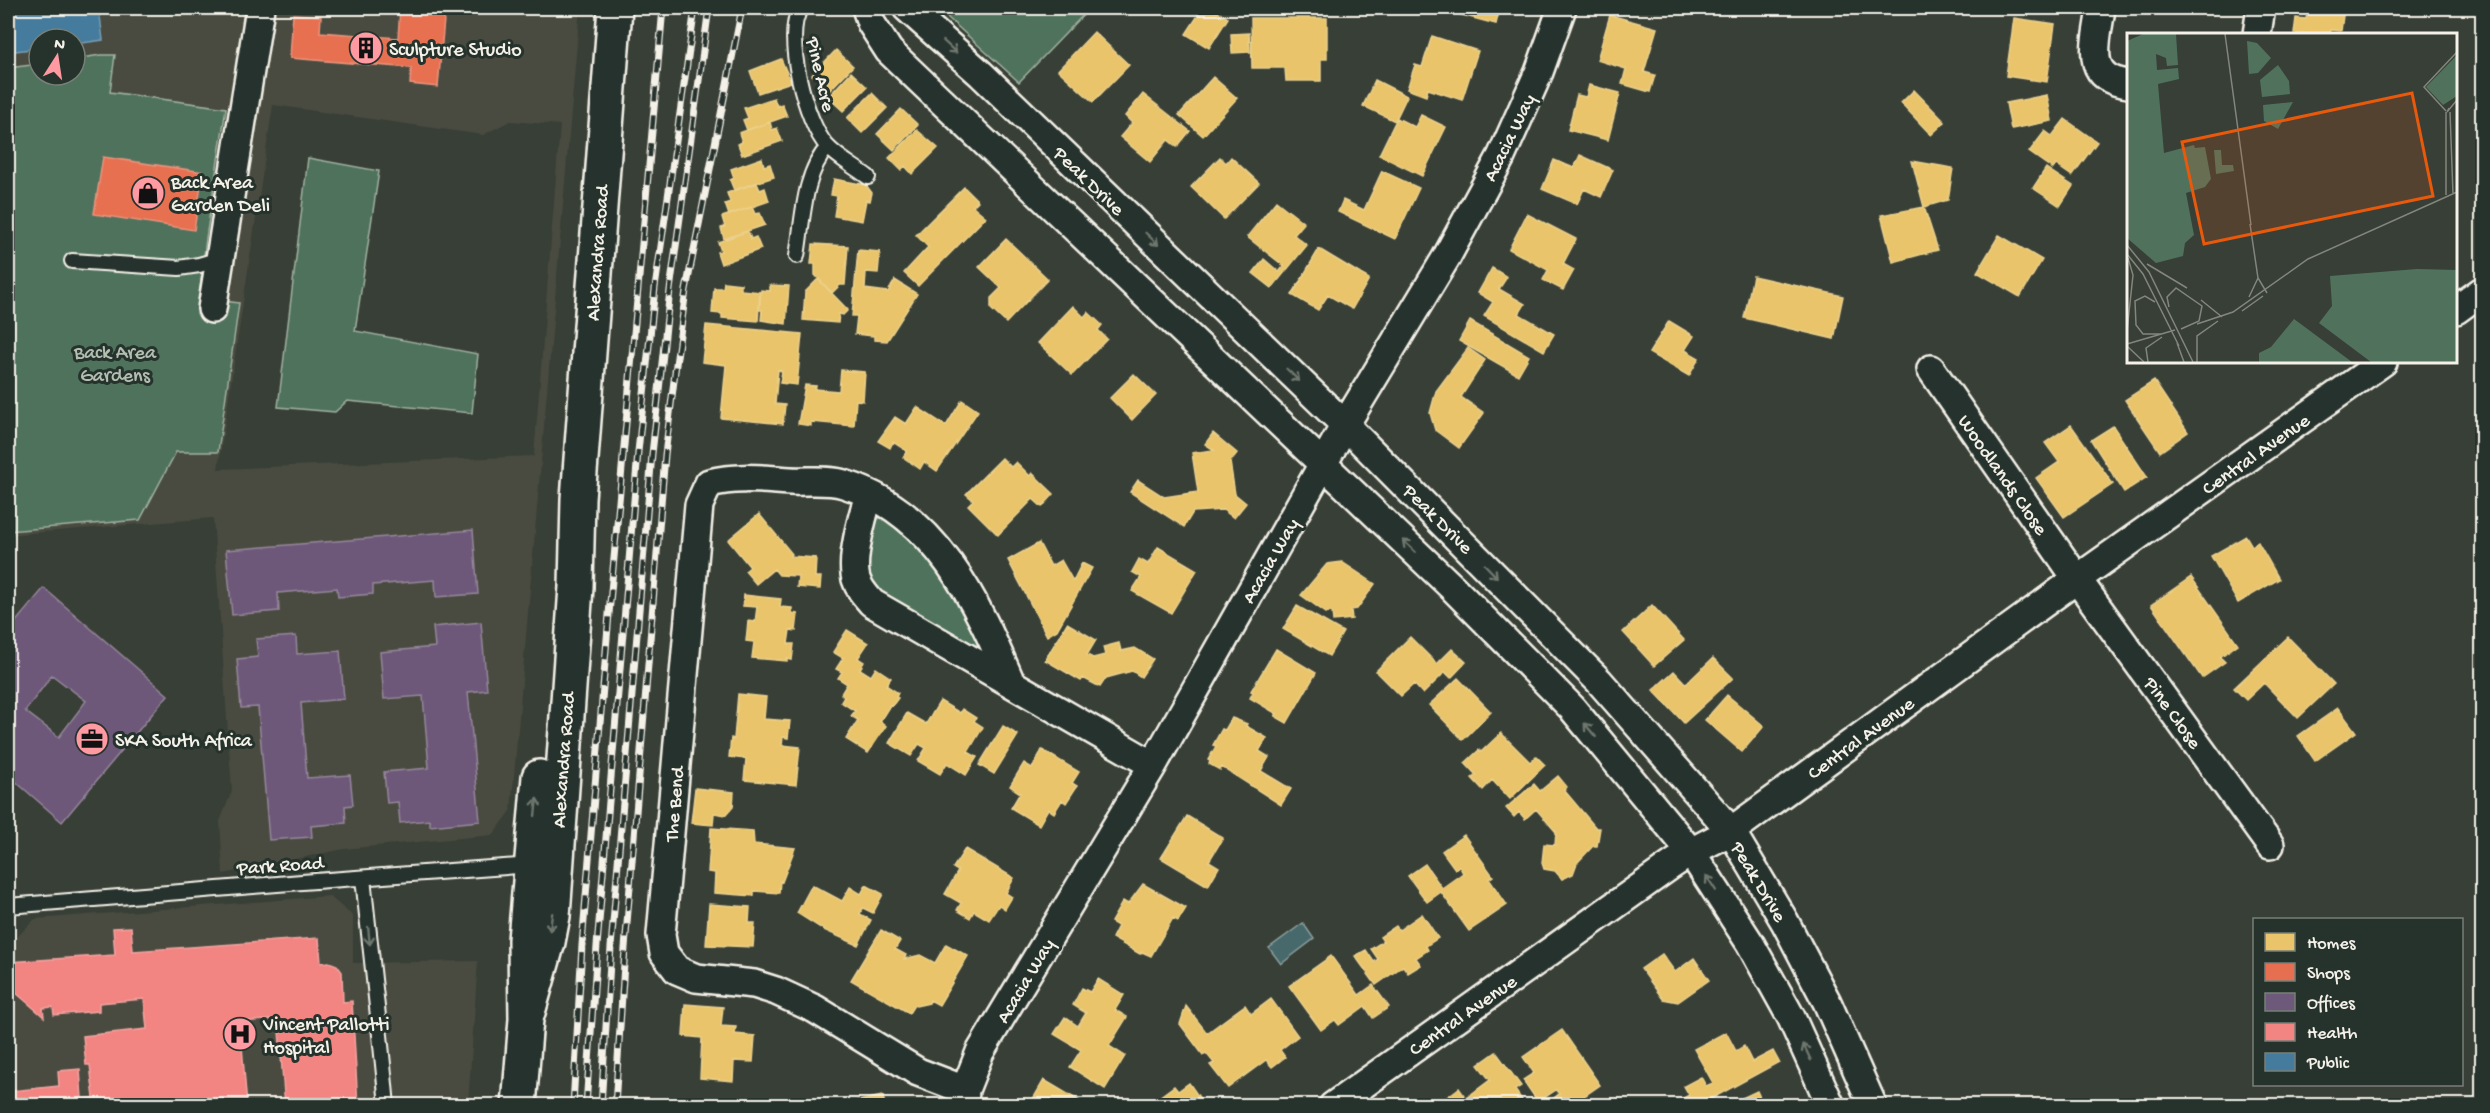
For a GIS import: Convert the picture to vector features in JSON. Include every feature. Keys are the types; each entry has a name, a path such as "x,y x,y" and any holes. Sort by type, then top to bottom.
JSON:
{"street":[{"path":"212,309 260,8"},
{"name":"Alexandra Road","path":"519,1106 526,1019 553,916 542,864 576,587 578,499 615,8"},
{"name":"Peak Drive","path":"866,8 871,23 889,51 1452,586 1572,708 1691,852 1750,944 1781,999 1826,1091 1831,1106"},
{"name":"Peak Drive","path":"907,8 989,82 1345,425 1599,681 1731,831 1785,922 1827,1002 1873,1106"},
{"name":"Acacia Way","path":"965,1098 980,1052 1153,765 1345,425 1446,258 1501,157 1539,72 1562,8"},
{"path":"2101,8 2096,55 2098,69 2106,78 2127,84"},
{"path":"2257,33 2261,8"},
{"path":"2457,309 2482,291"},
{"name":"Central Avenue","path":"1333,1106 1691,852 1731,831 2077,579 2382,363"},
{"name":"Woodlands Close","path":"1931,369 2077,579"},
{"name":"The Bend","path":"965,1098 815,1009 776,991 754,984 696,978 677,970 664,953 661,935 699,505 709,483 732,477 842,484 869,494 896,509 915,524 945,557 966,587 994,641 1011,683"},
{"path":"869,494 863,515 854,570 862,592 885,611 1153,765"},
{"name":"Pine Close","path":"2077,579 2270,846"}],"lane":[{"name":"Pine Acre","path":"801,8 794,20 792,34 806,108 818,133 828,147 868,177"},
{"path":"797,256 812,171 828,147"},
{"path":"72,261 179,268 220,259"},
{"name":"Park Road","path":"8,906 542,864"},
{"path":"363,878 370,950 377,990 387,1106"}],"shaded area":[{"path":"8,8 580,8 511,811 493,835 344,849 223,874 220,821 232,791 213,518 8,535","holes":["273,105 483,135 510,121 560,125 534,456 218,469"]},
{"name":"Vincent Pallotti Hospital","path":"329,896 353,916 353,963 478,961 468,1105 8,1106 8,946 35,919"}],"green space":[{"path":"937,8 1090,8 1019,82"},
{"name":"Back Area Gardens","path":"115,55 110,92 226,108 200,290 200,298 239,303 218,452 176,452 140,520 8,531 8,68 27,66 27,87 87,87 87,57"},
{"path":"308,158 379,171 355,331 478,354 472,413 347,401 335,412 278,407"},
{"path":"884,516 891,517 945,571 980,645 978,648 863,584 873,521"}],"water":[{"path":"1303,923 1314,939 1281,964 1269,948"}],"building: Homes":[{"path":"1203,8 1211,8 1228,18 1209,48 1186,34"},
{"path":"1456,8 1500,8 1496,24 1454,13"},
{"path":"2300,8 2344,8 2341,31 2294,33 2296,18 2306,19 2308,9"},
{"path":"1610,15 1657,28 1644,72 1655,75 1650,92 1622,84 1626,69 1597,60"},
{"path":"1251,18 1327,18 1327,59 1321,59 1321,81 1286,81 1285,68 1252,68"},
{"path":"2014,18 2055,24 2047,82 2006,76"},
{"path":"1094,32 1129,65 1093,102 1058,70"},
{"path":"1249,33 1250,52 1232,53 1231,34"},
{"path":"1432,36 1478,51 1462,100 1428,89 1426,96 1407,89 1415,65 1422,67"},
{"path":"836,50 853,66 829,91 812,75"},
{"path":"781,59 791,82 758,93 750,71"},
{"path":"851,72 867,87 843,111 828,97"},
{"path":"1213,77 1237,98 1203,136 1179,115"},
{"path":"1375,80 1407,96 1395,121 1363,106"},
{"path":"1589,85 1620,93 1608,140 1568,130 1577,95 1586,97"},
{"path":"1914,90 1945,122 1931,135 1901,103"},
{"path":"872,93 887,108 862,133 847,118"},
{"path":"1143,94 1190,131 1177,147 1168,140 1150,162 1120,137 1132,123 1125,116"},
{"path":"2047,95 2052,121 2011,129 2006,103"},
{"path":"774,98 777,106 782,104 787,116 747,130 743,120 748,118 744,108"},
{"path":"901,109 918,125 894,150 877,134"},
{"path":"1421,115 1446,127 1422,176 1379,155 1397,118 1415,127"},
{"path":"2065,119 2097,142 2072,176 2056,165 2053,169 2029,152 2045,131 2052,136"},
{"path":"770,122 772,130 777,128 782,141 742,155 738,144 742,142 739,133"},
{"path":"917,130 938,148 912,174 905,166 901,170 889,158"},
{"path":"1580,155 1613,170 1601,197 1584,189 1577,204 1542,189 1554,160 1574,168"},
{"path":"1220,157 1226,163 1231,157 1259,183 1224,219 1191,187"},
{"path":"762,158 764,166 770,164 774,177 734,190 730,180 734,178 731,169"},
{"path":"1912,161 1953,168 1948,200 1924,207"},
{"path":"2046,168 2073,186 2060,206 2033,188"},
{"path":"1382,171 1419,188 1395,239 1338,212 1343,200 1364,210"},
{"path":"834,179 866,185 872,193 870,201 866,200 862,221 834,216 837,196 831,195"},
{"path":"757,183 760,190 765,188 769,201 729,215 725,204 730,202 727,193"},
{"path":"964,187 978,201 973,206 986,217 918,286 904,273 928,247 916,235"},
{"path":"1276,201 1304,223 1294,235 1307,245 1272,288 1253,273 1264,259 1279,272 1284,266 1247,237"},
{"path":"752,207 755,214 760,213 765,225 724,239 721,228 725,227 722,217"},
{"path":"1924,207 1938,250 1893,262 1881,215"},
{"path":"1527,214 1576,239 1563,264 1574,270 1563,290 1543,280 1548,270 1509,249"},
{"path":"748,231 751,239 756,237 761,249 721,264 717,252 721,251 718,242"},
{"path":"1999,235 2042,260 2020,297 1977,272"},
{"path":"1006,239 1048,279 1006,323 991,309 991,298 1001,288 979,267"},
{"path":"813,244 848,246 845,285 840,285 832,293 815,275 815,264 811,264"},
{"path":"1319,249 1369,279 1352,309 1328,295 1318,310 1292,295"},
{"path":"858,250 880,252 878,273 866,272 865,289 888,292 895,280 917,294 887,341 874,340 874,336 855,334 857,316 852,316"},
{"path":"1492,268 1507,277 1499,289 1525,304 1519,314 1554,334 1544,351 1484,316 1493,302 1478,293"},
{"path":"1753,276 1843,296 1834,339 1744,318"},
{"path":"818,279 848,310 843,315 839,314 838,323 803,320 805,292"},
{"path":"724,282 741,284 741,290 760,292 758,321 722,318 722,314 712,313 714,288 723,288"},
{"path":"770,285 789,286 786,324 761,320 762,310 759,310 761,290 770,291"},
{"path":"1073,306 1084,317 1088,312 1102,325 1098,330 1107,339 1072,375 1038,343"},
{"path":"1470,321 1529,356 1518,375 1459,341"},
{"path":"1669,321 1694,336 1685,350 1699,358 1689,376 1649,353"},
{"path":"706,325 802,334 797,385 780,383 782,371 778,370 775,404 785,405 783,424 721,418 726,365 702,362"},
{"path":"1468,348 1485,360 1461,397 1484,413 1459,448 1435,430 1430,413 1436,391"},
{"path":"841,370 865,372 863,401 856,400 854,426 811,422 811,426 798,424 805,385 816,386 815,389 839,391"},
{"path":"1134,374 1156,395 1132,420 1110,398"},
{"path":"2154,381 2188,432 2160,452 2125,400"},
{"path":"962,400 978,411 937,471 924,462 920,469 903,457 907,451 893,442 890,448 878,441 895,417 906,424 917,407 946,426"},
{"path":"2071,425 2113,484 2064,517 2036,478 2059,462 2045,443"},
{"path":"2113,426 2147,477 2124,492 2091,440"},
{"path":"1213,433 1237,453 1230,462 1235,494 1246,503 1234,518 1223,510 1193,512 1184,527 1130,492 1138,480 1164,497 1198,492 1192,453 1214,450 1205,444"},
{"path":"1002,458 1011,467 1016,462 1030,476 1032,473 1054,494 1042,507 1033,499 998,535 968,505 973,500 966,494"},
{"path":"759,514 792,554 790,556 816,558 815,577 821,577 820,589 797,587 798,576 779,575 774,569 756,584 745,571 750,567 728,540"},
{"path":"2246,536 2252,546 2258,542 2279,579 2238,603 2211,556"},
{"path":"1039,543 1051,566 1061,560 1073,581 1082,563 1092,568 1057,630 1047,636 1008,560"},
{"path":"1158,547 1197,570 1171,613 1132,591 1141,577 1132,572 1139,559 1148,564"},
{"path":"1342,562 1375,584 1357,609 1351,610 1352,619 1333,621 1332,612 1326,613 1301,595 1327,564"},
{"path":"2191,577 2238,644 2220,657 2225,662 2202,678 2151,605"},
{"path":"744,595 781,599 780,607 792,608 792,613 798,614 796,631 790,630 788,644 794,644 792,660 752,658 754,642 746,641 748,621 755,622 757,607 743,606"},
{"path":"1652,605 1684,640 1654,666 1623,632"},
{"path":"1297,606 1343,632 1329,656 1283,629"},
{"path":"1067,623 1096,640 1087,655 1093,658 1105,655 1103,647 1119,643 1121,651 1135,648 1153,659 1141,677 1132,671 1106,678 1100,687 1083,678 1081,681 1045,660"},
{"path":"847,630 868,643 858,658 864,662 860,669 871,676 876,668 891,678 886,685 898,693 896,697 898,698 892,706 890,705 880,721 886,726 868,753 846,739 858,720 851,716 855,711 841,702 844,697 841,694 847,684 838,678 842,672 836,669 843,658 833,652"},
{"path":"1410,637 1437,664 1452,649 1466,662 1451,678 1445,672 1423,694 1414,684 1401,696 1376,671"},
{"path":"2288,637 2334,684 2298,718 2264,683 2246,700 2234,688"},
{"path":"1276,649 1316,673 1287,723 1275,716 1277,714 1250,698 1253,692 1251,691"},
{"path":"1713,658 1733,678 1684,723 1653,690 1674,671 1686,684"},
{"path":"1458,678 1491,712 1463,740 1429,705"},
{"path":"738,694 766,697 764,719 790,721 788,738 783,737 782,745 800,747 796,785 744,780 746,759 729,757 731,738 734,739"},
{"path":"1727,695 1764,726 1742,752 1705,720"},
{"path":"940,701 960,713 962,709 976,718 974,721 983,727 968,752 977,757 966,775 947,763 940,774 918,761 926,748 919,744 911,756 889,743 907,713 926,724"},
{"path":"2338,708 2356,732 2315,761 2298,736"},
{"path":"1232,718 1247,724 1246,726 1267,738 1259,751 1269,757 1261,771 1291,789 1281,805 1222,767 1220,770 1209,764 1208,760 1216,746 1213,745 1222,729 1225,730"},
{"path":"1003,726 1018,735 994,774 979,765"},
{"path":"1501,733 1530,762 1536,756 1545,765 1510,799 1492,780 1483,790 1472,778 1476,775 1465,763"},
{"path":"1042,750 1079,772 1072,783 1077,786 1066,803 1062,800 1054,813 1048,809 1039,825 1011,808 1020,793 1010,786 1024,763 1032,768"},
{"path":"1558,776 1567,787 1564,790 1596,828 1600,828 1597,846 1593,846 1577,863 1573,874 1562,879 1555,871 1544,869 1542,863 1544,844 1555,845 1556,832 1536,809 1525,819 1519,812 1514,817 1506,808 1534,784 1540,791"},
{"path":"695,788 734,792 733,807 726,815 714,813 713,825 691,823"},
{"path":"1187,816 1223,838 1209,861 1219,867 1208,886 1161,858"},
{"path":"711,828 753,831 754,844 795,848 782,882 780,881 779,893 754,891 754,896 714,893 715,873 708,872"},
{"path":"1464,835 1493,876 1489,879 1507,905 1469,931 1441,892 1427,902 1408,876 1425,864 1442,888 1463,873 1459,866 1455,869 1442,851"},
{"path":"965,849 1014,878 1006,893 1012,897 1005,909 999,905 989,920 974,911 970,918 957,910 961,903 945,894 958,871 953,868"},
{"path":"1143,884 1186,908 1178,921 1173,918 1151,956 1142,952 1140,954 1112,938 1118,926 1111,922 1123,901 1128,904"},
{"path":"812,885 842,901 850,887 861,894 866,885 883,894 873,913 863,908 860,914 871,920 858,945 824,930 797,913"},
{"path":"709,904 750,907 749,923 755,923 753,947 706,945"},
{"path":"1422,914 1438,938 1426,946 1428,950 1416,958 1421,965 1408,973 1403,966 1376,985 1355,956 1366,950 1374,962 1378,959 1371,949 1383,941 1380,937 1396,926 1399,930"},
{"path":"881,930 900,941 895,949 906,955 904,959 920,955 935,963 946,944 968,956 939,1005 930,1000 929,1003 914,1005 909,1013 851,980"},
{"path":"1662,954 1675,972 1694,958 1709,980 1678,1002 1663,999 1641,969"},
{"path":"1331,956 1359,995 1373,985 1389,1007 1373,1018 1365,1006 1339,1025 1335,1020 1321,1030 1289,986"},
{"path":"1098,979 1124,995 1115,1010 1127,1017 1109,1046 1125,1056 1105,1089 1070,1067 1081,1050 1054,1034 1065,1017 1078,1026 1086,1013 1073,1005 1082,988 1090,992"},
{"path":"1271,999 1298,1036 1280,1050 1285,1057 1272,1067 1266,1060 1228,1088 1210,1065 1214,1063 1206,1053 1203,1055 1180,1024 1186,1006 1207,1033 1245,1005 1251,1014"},
{"path":"685,1004 723,1007 721,1026 736,1027 735,1034 755,1036 753,1062 734,1061 733,1081 700,1078 702,1038 683,1036"},
{"path":"1562,1030 1600,1085 1570,1106 1559,1106 1554,1098 1559,1094 1556,1090 1538,1102 1523,1080 1534,1073 1523,1057"},
{"path":"1726,1032 1736,1051 1744,1046 1752,1062 1773,1051 1779,1062 1698,1106 1683,1106 1680,1100 1689,1095 1684,1086 1701,1077 1706,1086 1713,1083 1694,1049"},
{"path":"1496,1052 1521,1086 1515,1090 1526,1106 1435,1106 1459,1088 1466,1098 1490,1080 1478,1065"},
{"path":"1044,1080 1083,1103 1081,1106 1029,1106"},
{"path":"1189,1083 1205,1106 1147,1106 1174,1086 1178,1091"},
{"path":"1757,1091 1764,1106 1725,1106"},
{"path":"883,1096 885,1106 849,1106 848,1103"}],"building: Shops":[{"name":"Sculpture Studio","path":"400,8 445,8 438,87 410,84 411,68 290,58 293,14 321,16 320,32 398,38"},
{"name":"Back Area Garden Deli","path":"103,157 203,172 194,230 94,214"}],"building: Offices":[{"path":"473,530 478,594 436,597 435,580 373,585 373,594 338,597 337,588 278,593 279,611 232,615 226,550"},
{"path":"44,588 168,695 62,822 8,775 8,631","holes":["52,675 86,701 59,737 25,711"]},
{"path":"481,622 487,690 468,692 480,821 430,826 430,820 400,823 398,802 387,803 384,772 429,768 423,696 384,699 380,652 435,647 433,627"},
{"path":"296,636 297,654 340,651 344,699 301,703 307,778 350,775 353,805 345,806 346,823 311,826 312,837 269,840 258,707 241,708 237,659 258,657 256,639"}],"building: Health":[{"path":"131,927 133,951 319,938 321,963 329,962 337,965 342,972 343,1002 352,1001 358,1106 285,1106 278,1019 240,1022 247,1106 8,1106 8,1065 11,1091 59,1086 58,1071 80,1069 82,1099 94,1098 90,1065 86,1065 83,1036 147,1029 144,999 99,1003 99,1011 54,1015 53,1007 43,1008 44,1017 8,986 8,962 115,955 113,928"}],"building: Public":[{"path":"8,8 99,8 103,40 87,42 87,27 27,27 27,50 8,52"}],"railway":[{"path":"573,1106 582,945 609,614 663,8"},
{"path":"586,1106 638,452 655,288 695,8"},
{"path":"601,1106 611,947 652,454 670,290 709,8"},
{"path":"615,1106 625,948 665,455 686,290 742,8"}],"place":[{"name":"Sculpture Studio","path":"366,48"},
{"name":"Back Area Garden Deli","path":"148,193"},
{"name":"SKA South Africa","path":"92,739"},
{"name":"Vincent Pallotti Hospital","path":"240,1034"}]}
